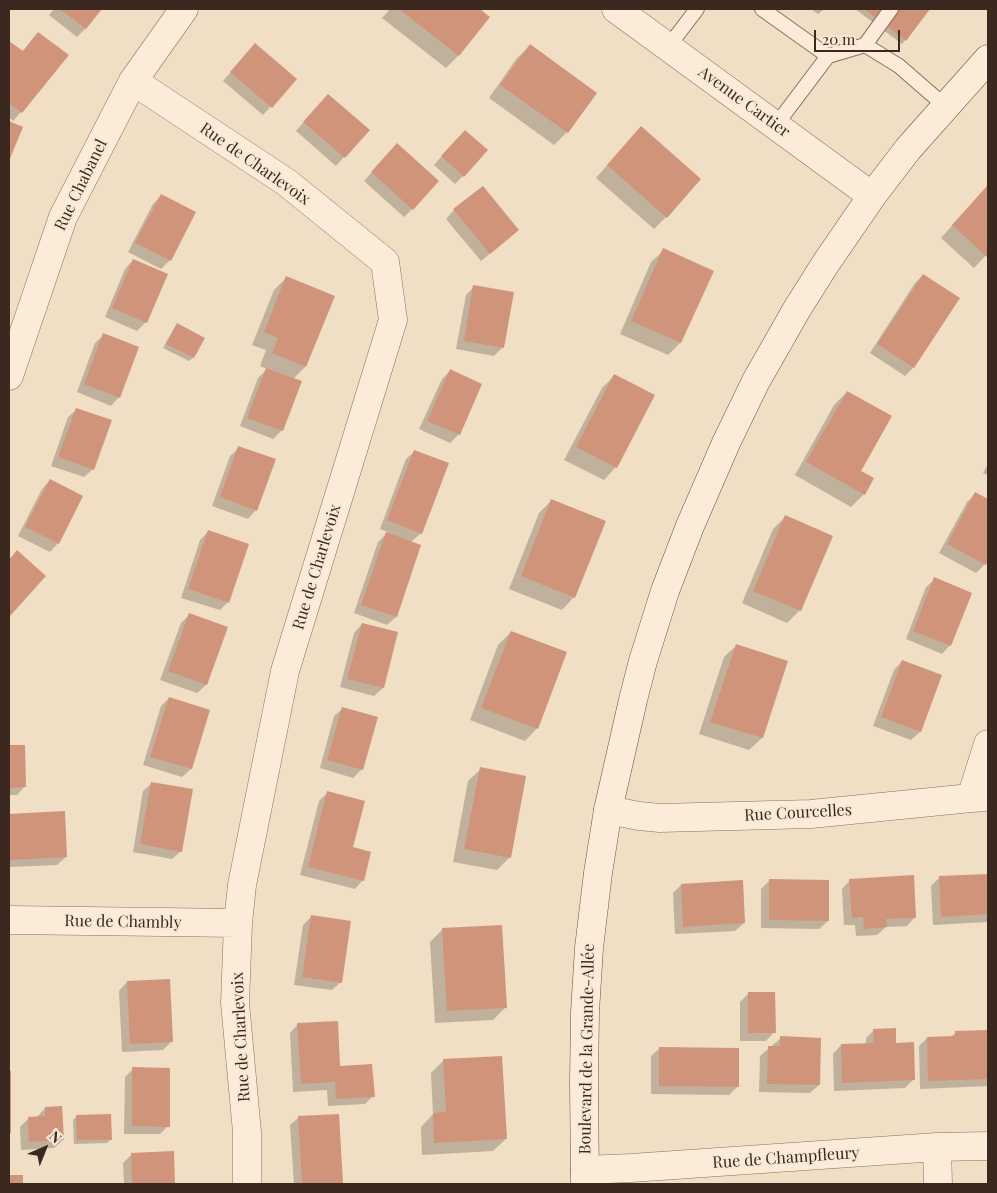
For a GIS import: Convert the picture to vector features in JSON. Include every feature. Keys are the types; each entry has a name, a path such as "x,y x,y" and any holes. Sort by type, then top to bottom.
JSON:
{"street":[{"name":"Rue Chabanel","path":"9,376 63,217 133,81 184,9"},
{"name":"Avenue Cartier","path":"616,9 872,196"},
{"name":"Boulevard de la Grande-Allée","path":"585,1177 584,1081 587,979 594,903 608,810 621,751 643,661 672,573 704,491 740,412 815,280 872,196 908,149 988,59"},
{"name":"Rue de Charlevoix","path":"133,81 286,182 385,262 393,320 285,671 242,885 238,923 235,1003 246,1132 247,1184"},
{"path":"980,797 988,744"},
{"name":"Rue Courcelles","path":"608,810 660,818 811,814 980,797"},
{"name":"Rue de Chambly","path":"9,920 238,923"},
{"name":"Rue de Champfleury","path":"585,1177 640,1168 937,1147 988,1146"},
{"path":"937,1147 938,1184"}],"lane":[{"path":"668,47 697,9"},
{"path":"762,9 828,56"},
{"path":"776,125 828,56 865,45 891,9"},
{"path":"865,45 900,66 945,106"}],"building":[{"path":"60,9 102,9 86,29"},
{"path":"399,9 480,9 490,17 459,56"},
{"path":"864,9 930,9 906,41"},
{"path":"38,32 69,55 22,113 9,103 9,41 23,51"},
{"path":"255,43 297,79 272,108 230,72"},
{"path":"530,44 597,93 568,133 500,85"},
{"path":"328,94 370,130 345,158 303,122"},
{"path":"9,121 23,127 9,161"},
{"path":"641,126 701,179 667,218 607,165"},
{"path":"465,130 488,150 464,177 441,156"},
{"path":"397,143 439,181 413,210 371,172"},
{"path":"988,185 988,255 987,257 952,225"},
{"path":"483,186 519,230 490,254 453,209"},
{"path":"161,194 196,212 171,261 135,243"},
{"path":"663,248 714,271 681,343 631,321"},
{"path":"133,259 168,274 147,323 112,308"},
{"path":"923,274 960,298 914,368 877,344"},
{"path":"286,276 335,296 306,367 272,353 278,338 264,332"},
{"path":"473,285 514,292 504,348 464,341"},
{"path":"177,323 205,338 194,358 166,344"},
{"path":"103,333 139,347 120,398 84,384"},
{"path":"266,368 302,381 283,431 247,418"},
{"path":"450,369 482,384 460,435 427,421"},
{"path":"614,374 655,395 617,468 576,447"},
{"path":"847,391 892,416 861,471 874,478 865,495 806,462"},
{"path":"76,408 112,420 94,470 58,457"},
{"path":"238,446 276,459 257,511 220,497"},
{"path":"414,450 449,463 422,534 387,520"},
{"path":"50,479 83,496 59,544 25,527"},
{"path":"975,492 988,499 988,560 986,565 947,544"},
{"path":"551,499 606,521 575,598 521,576"},
{"path":"785,515 833,536 801,611 753,591"},
{"path":"208,530 249,544 229,603 188,589"},
{"path":"386,532 421,545 397,617 361,605"},
{"path":"17,550 46,576 10,616 9,560"},
{"path":"934,577 972,593 951,646 913,631"},
{"path":"189,613 228,627 207,685 168,671"},
{"path":"362,623 398,632 384,688 347,679"},
{"path":"511,631 567,652 538,729 481,708"},
{"path":"736,644 788,661 763,738 710,722"},
{"path":"902,660 942,675 921,732 881,717"},
{"path":"169,697 210,710 192,769 150,757"},
{"path":"342,707 378,717 363,770 327,760"},
{"path":"9,745 25,745 26,787 9,788"},
{"path":"480,767 526,776 511,858 464,849"},
{"path":"151,782 193,789 182,852 140,844"},
{"path":"327,791 365,801 353,847 371,852 364,881 308,867"},
{"path":"65,811 67,857 9,860 9,814"},
{"path":"988,874 988,914 941,917 939,876"},
{"path":"914,875 916,918 886,919 887,927 864,929 863,917 852,918 849,879"},
{"path":"769,879 829,880 829,921 769,920"},
{"path":"743,880 745,923 683,927 681,884"},
{"path":"311,915 351,921 342,983 302,977"},
{"path":"502,925 507,1008 447,1011 442,928"},
{"path":"170,979 173,1042 130,1044 127,981"},
{"path":"748,992 775,992 776,1033 748,1033"},
{"path":"338,1021 340,1066 372,1064 375,1097 336,1099 335,1082 301,1084 297,1023"},
{"path":"896,1028 896,1043 914,1042 915,1080 842,1083 841,1044 874,1043 873,1029"},
{"path":"988,1030 988,1079 928,1081 927,1037 955,1036 955,1031"},
{"path":"780,1036 821,1038 820,1085 767,1084 768,1046 780,1046"},
{"path":"659,1047 739,1048 739,1087 659,1086"},
{"path":"502,1056 507,1139 434,1143 433,1113 446,1112 443,1059"},
{"path":"132,1067 170,1068 170,1127 132,1126"},
{"path":"9,1071 11,1071 11,1133 9,1133"},
{"path":"62,1106 64,1140 29,1142 28,1117 45,1116 45,1107"},
{"path":"111,1114 112,1140 77,1140 76,1115"},
{"path":"339,1114 343,1184 302,1184 298,1116"},
{"path":"174,1151 175,1184 132,1184 131,1153"},
{"path":"9,1175 23,1175 23,1184 9,1184"}]}
